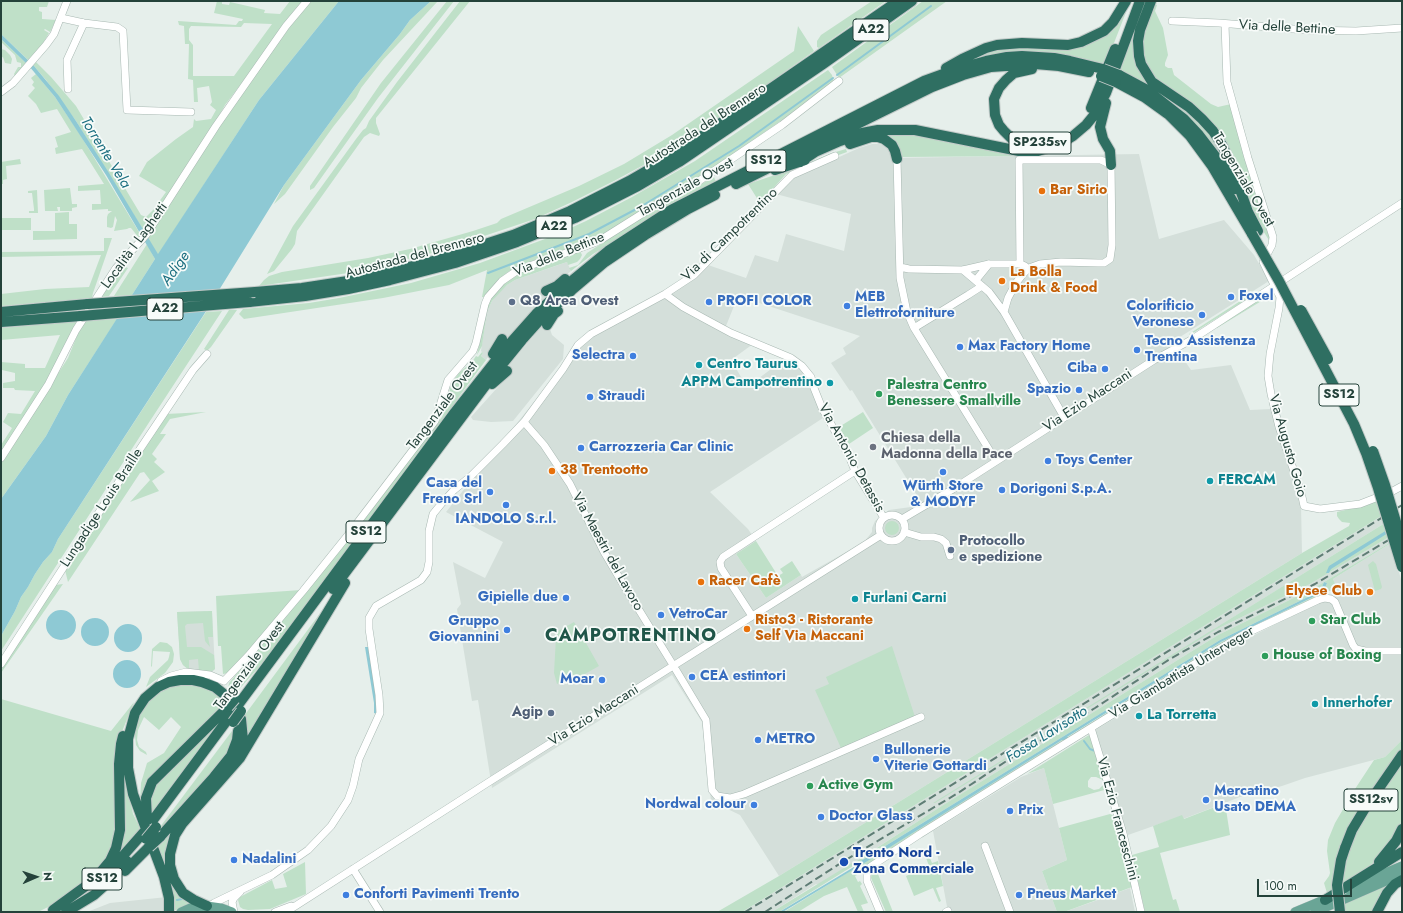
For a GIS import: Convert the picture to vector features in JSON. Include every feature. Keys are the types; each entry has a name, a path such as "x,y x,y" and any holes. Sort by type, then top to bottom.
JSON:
{"highway":[{"name":"Autostrada del Brennero","path":"1,322 249,302 305,296 390,280 455,263 517,242 575,218 638,186 673,165 824,58 898,1"},
{"name":"Autostrada del Brennero","path":"1,312 302,288 348,281 427,263 513,235 570,211 629,181 674,155 912,1"},
{"path":"924,81 962,59 986,48 997,45 1022,43 1068,45 1081,42 1104,31 1113,22 1126,1"},
{"name":"SP235sv","path":"1085,71 1035,69 1014,73 1006,80 994,99 995,115 999,125 1012,138 1020,142 1033,144 1043,143 1056,138 1079,124 1094,102 1135,1"},
{"name":"SP235sv","path":"749,178 800,162 815,152 862,133 891,129 915,130 1019,151 1038,151 1060,144 1073,136 1086,125 1095,114 1106,93 1140,1"},
{"path":"1151,1 1140,30 1138,41 1141,64 1152,82 1189,107 1213,131 1231,164 1248,212"},
{"name":"Tangenziale Ovest","path":"235,710 384,521 504,350 536,314 569,283 608,251 671,210 924,81 957,69 1007,57 1035,57 1070,60 1147,90 1184,119 1199,135 1219,162 1248,212 1255,233 1279,282 1354,424 1378,488 1402,567"},
{"name":"Tangenziale Ovest","path":"51,911 81,895 100,880 149,833 277,652 458,414 522,340 572,290 605,262 645,234 688,209 932,87 963,75 992,67 1028,64 1059,66 1085,71 1102,72"},
{"name":"Tangenziale Ovest","path":"1118,79 1169,115 1190,136 1212,166 1255,233 1329,362 1360,422 1373,451 1385,485 1402,542"},
{"path":"1106,93 1106,101 1100,127 1103,139 1110,151 1111,166"},
{"path":"800,162 841,146 874,137 884,139 890,143 894,147 897,159"},
{"path":"546,291 557,286 592,257 608,251"},
{"path":"547,325 554,314 595,277 605,262"},
{"path":"502,338 497,349 460,398 458,414 471,411 495,381 507,371"},
{"path":"209,906 194,900 183,893 174,879 170,865 172,844 175,835 182,824 240,758 332,604 384,521"},
{"path":"51,911 94,880 110,861 116,848 120,830 119,764 121,744 125,730 135,713 145,698 158,687 169,682 192,680 215,687 225,695 241,719 243,729 240,758"},
{"path":"149,833 146,798 152,782 235,710"},
{"path":"149,833 160,837 231,756 237,740 238,731 235,710"},
{"path":"135,713 128,739 128,768 133,794 149,833 164,877 169,898 169,912"},
{"name":"SS12sv","path":"1340,912 1337,885 1341,860 1352,830 1402,755"},
{"name":"SS12sv","path":"1372,869 1387,854 1402,829"},
{"name":"SS12","path":"66,912 94,896 112,879 125,871 149,833"},
{"name":"SS12sv","path":"1324,900 1372,869 1402,852"},
{"path":"1377,912 1387,893 1395,884 1402,880"}],"main road":[{"path":"1295,912 1402,866"},
{"path":"1315,912 1402,874"},
{"path":"181,912 190,908 209,906 233,912"}],"street":[{"path":"1,92 13,83 30,65 54,34 67,1"},
{"name":"Località I Laghetti","path":"1,458 48,385 76,330 116,268 145,237 216,126 286,26 307,1"},
{"path":"61,18 84,23 117,27 123,31 127,110 191,112"},
{"name":"Via delle Bettine","path":"1172,21 1306,30 1356,31 1402,28"},
{"path":"68,89 67,60 84,23"},
{"path":"1225,24 1227,82 1248,158 1273,237 1272,245 1263,262 1274,283"},
{"name":"Via delle Bettine","path":"224,681 248,656 303,591 348,535 434,421 448,380 468,358 474,348 488,297 502,280 518,270 602,239 664,200 696,183 782,125 839,81"},
{"name":"Via di Campotrentino","path":"209,906 272,874 308,850 338,817 350,794 359,759 380,713 379,695 369,629 369,618 376,606 421,580 427,572 429,562 429,531 433,514 454,490 471,476 524,422 563,369 578,345 591,334 665,294 694,275 792,175 836,156"},
{"path":"897,159 900,267 902,294 907,312 914,328 996,461"},
{"path":"1004,312 1008,298 1016,283 1029,268 1040,264 1061,262 1098,263 1110,259 1112,245 1111,166 1101,160 1019,160 1020,264"},
{"name":"Via Ezio Maccani","path":"902,520 1154,360 1191,340 1274,283 1402,203"},
{"path":"900,267 909,269 963,270 990,264 1020,264 1029,268"},
{"path":"976,280 990,264"},
{"path":"963,270 989,292 1004,312 1064,417"},
{"name":"Via Augusto Goio","path":"1274,283 1280,300 1270,354 1268,376 1279,427 1301,492 1304,506 1320,509 1360,504 1392,492 1402,486"},
{"path":"914,328 982,286"},
{"name":"Via Antonio Detassis","path":"665,294 705,320 731,333 791,358 802,366 811,377 822,408 849,456 855,471 884,518"},
{"name":"Lungadige Louis Braille","path":"1,664 138,452 193,370 207,354"},
{"name":"Via Maestri del Lavoro","path":"524,422 544,445 570,484 622,584 675,668"},
{"path":"752,616 721,568 720,562 723,556 855,471"},
{"path":"889,515 894,515 902,520 905,526 904,532 900,538 893,540 886,539 881,535 880,525 884,518 889,515"},
{"path":"904,532 921,537 934,537 941,539 946,543 950,556"},
{"name":"Via Ezio Maccani","path":"286,912 675,668 752,616 881,535"},
{"name":"Via Giambattista Unterveger","path":"880,912 867,880 870,867 920,834 1091,728 1226,645 1257,628 1321,599 1329,598 1335,602 1356,649 1365,651 1402,650"},
{"path":"675,668 706,720 712,790 717,796 730,798 744,794 921,717"},
{"path":"145,698 152,687 171,676 186,672 210,675 224,681 225,695"},
{"name":"Via Ezio Franceschini","path":"1091,728 1123,833 1141,912"},
{"path":"985,846 1010,912"},
{"path":"353,869 380,912"},
{"name":"Via di Campotrentino","path":"233,912 232,902 243,889"},
{"name":"Via Ezio Maccani","path":"275,912 308,899"}],"shaded area":[{"path":"872,144 886,146 893,158 1139,154 1159,239 1224,220 1254,255 1269,281 1172,342 1191,370 1231,365 1250,410 1271,409 1299,494 1301,505 1302,553 779,876 740,815 711,801 702,722 672,675 492,788 478,700 472,701 457,609 461,604 453,562 485,578 503,542 446,512 589,333 677,285 694,267 708,265 746,278 755,255 778,262 786,234 844,251 851,214 776,194 793,178 859,148","holes":["738,296 860,336 843,348 846,354 831,363 850,391 852,390 921,502 911,507 889,510 875,521 872,532 864,542 802,577 801,575 766,598 736,554 756,541 748,529 710,492 823,418 810,381 801,367 786,358 747,387 731,360 753,344 724,331"]},
{"path":"567,262 571,271 558,282 549,294 506,340 497,345 486,360 481,356 483,353 481,351 487,312 492,301 499,292 515,280"},
{"path":"545,323 549,326 552,335 564,345 563,359 513,421 491,422 473,420 471,417 506,378 505,369"},
{"path":"1383,515 1385,523 1214,629 1215,630 1310,584 1389,537 1391,542 1314,588 1218,635 940,807 819,885 816,884 772,912 742,912"},
{"path":"1391,543 1402,583 1402,740 1385,757 1240,797 1183,819 1182,816 1128,835 1094,731 1229,648 1319,602 1338,590 1333,579"},
{"path":"212,611 215,669 212,672 189,670 183,665 180,659 177,612"},
{"path":"1044,768 1067,860 1042,871 1057,912 948,912 933,831 1021,777"},
{"path":"1130,888 1135,912 1064,912 1095,901"},
{"path":"167,897 166,912 87,912 110,903"}],"green space":[{"path":"1,1 49,1 47,7 39,7 39,11 42,12 42,19 56,20 50,32 45,29 44,30 49,33 42,45 28,60 1,34"},
{"path":"217,1 222,1 222,4 229,5 230,2 265,10 264,13 280,14 290,1 304,1 225,105 145,233 76,121 33,65 36,62 76,106 141,215 146,217 166,192 139,176 147,162 193,127 194,119 196,121 211,119 216,110 210,105 212,102 209,86 197,88 198,102 194,102 193,80 188,79 189,44 185,44 184,26 179,25 178,21 236,25 243,19 214,13","holes":["244,23 272,24 234,76 193,76 193,45 189,40 189,29 191,26 241,27"]},
{"path":"310,1 339,1 259,100 158,255 147,237 216,129"},
{"path":"431,1 438,1 383,60 361,88 356,98 333,127 285,194 274,204 284,185 361,80 410,20"},
{"path":"447,1 454,1 378,98 314,188 310,190 310,186 381,83"},
{"path":"460,1 470,1 376,118 376,123 380,134 379,136 370,133 364,137 297,231 295,244 292,249 274,271 267,274 293,226 356,139 366,128 369,121 397,82"},
{"path":"872,1 886,1 819,48 817,47 817,41 821,35"},
{"path":"923,1 947,1 839,78 832,67"},
{"path":"1146,1 1148,1 1139,67 1198,120 1219,147 1226,165 1118,71"},
{"path":"1130,2 1105,66 948,69 978,55 1002,48 1081,47"},
{"path":"1153,4 1157,5 1155,11 1163,28 1168,55 1165,66 1172,68 1174,75 1211,104 1218,107 1231,104 1271,236 1270,242 1262,229 1224,143 1154,79 1143,61 1143,39"},
{"path":"798,26 814,51 718,119 651,161 572,202 535,219 436,252 355,272 259,286 269,276 282,272 368,258 410,249 473,231 497,223 501,219 579,186 624,164 672,135 794,51"},
{"path":"1,39 26,63 15,76 14,74 18,67 21,67 21,63 17,62 15,55 1,42"},
{"path":"1,49 5,50 10,55 12,59 11,64 5,63 3,57 1,58"},
{"path":"828,70 832,75 834,82 791,114 695,180 602,236 518,266 498,280 485,297 482,297 487,270 449,285 383,298 244,319 239,314 243,309 309,303 411,283 480,263 553,236 632,197 695,161"},
{"path":"36,74 55,97 81,136 142,237 139,238 131,228 114,231 117,220 115,216 113,227 107,227 107,217 112,211 108,211 108,209 92,210 92,204 101,204 100,190 78,191 78,186 104,184 82,149 56,154 55,148 58,147 55,137 71,132 57,109 41,113 36,104 28,96 35,88 32,85 34,82 31,78"},
{"path":"902,132 1031,156 900,157 899,153 869,134"},
{"path":"846,149 847,152 786,174 760,203 748,184 796,168 832,153"},
{"path":"20,159 21,164 6,166 7,179 3,180 3,184 1,184 1,162"},
{"path":"714,177 716,182 593,254 571,271 569,268 578,265 587,253 650,212"},
{"path":"70,188 72,204 77,204 77,207 72,208 72,211 60,211 60,207 57,207 58,211 45,211 44,190"},
{"path":"37,190 38,213 29,213 29,211 34,211 34,209 32,193 28,193 28,191"},
{"path":"69,212 69,224 77,224 77,239 33,240 33,231 55,231 55,213"},
{"path":"1,218 31,218 31,230 1,230"},
{"path":"104,238 112,238 92,298 1,306 1,294 45,289 89,287 101,255 1,257 1,252 104,251"},
{"path":"147,244 155,259 132,295 114,296"},
{"path":"580,251 582,255 577,262 568,265 567,262 515,280 507,285 492,301 487,312 482,346 477,355 487,305 494,292 515,274"},
{"path":"123,266 128,268 109,296 101,297 117,273"},
{"path":"1273,291 1275,295 1268,297 1217,328 1216,327"},
{"path":"1245,298 1246,300 1190,335 1189,334"},
{"path":"229,310 237,310 207,351 204,349"},
{"path":"222,311 1,651 1,636 21,597 35,574 52,552 58,539 206,312"},
{"path":"117,319 68,395 46,436 1,499 1,462 68,358 79,331 86,321"},
{"path":"79,321 51,374 1,455 1,445 12,428 3,422 8,413 21,414 35,391 3,388 3,383 15,381 15,373 2,370 1,362 25,364 25,368 45,368 60,335 1,340 1,328"},
{"path":"482,352 483,353 481,356 486,360 458,398 448,415 286,634 233,696 228,690 229,683 367,516 442,417 452,382 476,356 478,357"},
{"path":"206,412 170,419 160,434 166,434 152,454 157,459 154,462 165,472 152,481 159,491 130,502 150,480 144,472 140,473 68,582 65,570 166,414"},
{"path":"863,412 873,428 849,444 839,427"},
{"path":"1379,499 1383,515 742,912 717,912 779,876 1302,553 1349,526 1350,523 1342,522 1339,519 1337,512 1370,504"},
{"path":"892,521 897,523 899,528 897,533 892,535 887,533 885,528 887,523"},
{"path":"1385,523 1389,537 1310,584 1215,630 1033,742 1036,739"},
{"path":"756,541 778,576 783,573 780,569 792,561 801,575 766,598 736,554"},
{"path":"1391,542 1333,579 1338,590 1325,591 1320,595 1232,639 1071,738 1066,738 1221,642 1319,594 1325,588 1327,583 1324,582"},
{"path":"1373,561 1376,564 1382,587 1381,589 1375,591 1368,565"},
{"path":"1324,582 1318,592 1220,640 856,864 855,862 940,807 1218,635"},
{"path":"63,584 1,673 1,668 55,585"},
{"path":"301,590 233,669 228,673 223,674 221,646 218,646 216,596"},
{"path":"335,593 247,740 244,716"},
{"path":"212,611 213,637 208,637 210,647 205,641 203,623 187,624 185,626 187,647 201,647 214,655 215,669 209,673 199,671 198,659 189,660 189,670 183,665 180,659 177,612"},
{"path":"574,622 599,666 576,679 574,675 557,684 554,673 556,637 558,631"},
{"path":"160,642 167,643 172,647 174,654 173,662 165,673 146,687 150,677 168,660 169,657 170,652 153,651 151,667 152,649"},
{"path":"892,646 915,717 841,748 815,690 829,684 826,677"},
{"path":"187,682 212,690 227,704 160,769 142,806 140,802 141,783 147,763 164,753 181,727 171,717 159,730 144,717 138,730 137,740 139,747 146,752 147,755 140,751 136,745 134,727 143,706 161,689"},
{"path":"1,699 111,731 134,702 119,739 118,819 112,850 94,876 56,903 38,912 1,912"},
{"path":"224,717 166,796 150,815 150,796 156,783"},
{"path":"235,727 228,755 158,833 157,831"},
{"path":"1089,735 1105,778 1103,780 1096,777 1091,777 1088,781 1088,787 1094,790 1099,789 1104,784 1107,784 1108,789 1053,804 1044,768 1027,774"},
{"path":"1062,740 1067,740 859,870 858,867 875,856"},
{"path":"1402,740 1402,751 1356,816 1335,889 1327,893 1324,883 1330,873 1327,851 1328,840 1335,823 1374,760 1385,757"},
{"path":"1016,753 935,803 933,803 1012,754"},
{"path":"122,762 133,814 137,822 142,826 128,846 114,862 125,824"},
{"path":"1402,762 1402,820 1395,837 1376,861 1341,885 1342,873 1354,832"},
{"path":"204,792 167,854 190,903 172,912 157,845"},
{"path":"1225,803 1230,835 1160,853 1173,900 1176,899 1180,912 1145,912 1132,855 1159,847 1153,826 1182,815 1184,819"},
{"path":"1110,814 1116,817 1132,887 1064,912 1057,912 1042,871 1067,860 1059,828"},
{"path":"927,851 932,863 938,861 943,886 936,888 941,901 939,902 933,888 914,896 906,876 929,866 924,852"},
{"path":"305,862 306,894 270,909 248,910 240,907 238,900 240,897 272,880 275,889 287,887 283,874"},
{"path":"852,863 853,866 779,912 772,912"},
{"path":"855,868 857,875 855,876 858,882 860,881 862,884 860,886 868,903 861,905 864,912 858,912 847,887 824,896 798,912 784,912"},
{"path":"876,869 893,912 886,912 871,878 872,871"},
{"path":"1391,882 1374,912 1343,912 1342,904"}],"water":[{"name":"Adige","path":"339,1 431,1 410,20 361,80 284,185 203,316 58,539 52,552 35,574 21,597 1,636 1,499 46,436 68,395 155,259 106,175 55,97 29,66 1,39 1,34 34,66 59,96 109,173 158,254 259,100"},
{"path":"1387,530 1388,533 1331,569 1329,573 1326,573 1329,566"},
{"path":"1324,582 1327,583 1325,588 1319,594 1221,642 1067,737 1071,738 1062,740 858,867 856,864 1220,640 1318,592"},
{"path":"61,610 67,611 75,619 75,631 67,639 61,640 55,639 47,631 46,625 47,619 55,611"},
{"path":"95,618 105,622 109,632 105,642 95,646 85,642 81,632 85,622"},
{"path":"128,624 138,628 142,638 138,648 128,652 118,648 114,638 118,628"},
{"path":"365,647 369,647 377,701 377,714 374,713 374,703"},
{"path":"127,660 137,664 141,674 137,684 127,688 117,684 113,674 117,664"}],"waterway":[{"path":"837,75 931,6"},
{"path":"488,273 589,234 642,206 739,146 833,78"},
{"path":"1084,741 1090,749 1095,751"},
{"name":"Fossa Lavisotto","path":"781,912 859,865"},
{"path":"177,900 182,899"}],"railway":[{"path":"745,912 1093,698 1402,505"},
{"path":"765,912 844,861 958,793 1008,760 1095,708 1170,659 1218,632 1315,584 1402,532"}],"place":[{"name":"Bar Sirio","path":"1042,191"},
{"name":"La Bolla Drink & Food","path":"1002,281"},
{"name":"Foxel","path":"1231,297"},
{"name":"Q8 Area Ovest","path":"512,302"},
{"name":"PROFI COLOR","path":"709,302"},
{"name":"MEB Elettroforniture","path":"847,306"},
{"name":"Colorificio Veronese","path":"1202,315"},
{"name":"Max Factory Home","path":"960,347"},
{"name":"Tecno Assistenza Trentina","path":"1137,350"},
{"name":"Selectra","path":"633,356"},
{"name":"Centro Taurus","path":"699,365"},
{"name":"Ciba","path":"1105,369"},
{"name":"APPM Campotrentino","path":"830,383"},
{"name":"Spazio","path":"1079,390"},
{"name":"Palestra Centro Benessere Smallville","path":"879,394"},
{"name":"Straudi","path":"590,397"},
{"name":"Chiesa della Madonna della Pace","path":"873,447"},
{"name":"Carrozzeria Car Clinic","path":"581,448"},
{"name":"Toys Center","path":"1048,461"},
{"name":"38 Trentootto","path":"552,471"},
{"name":"Würth Store & MODYF","path":"943,472"},
{"name":"FERCAM","path":"1210,481"},
{"name":"Dorigoni S.p.A.","path":"1002,490"},
{"name":"Casa del Freno Srl","path":"490,492"},
{"name":"IANDOLO S.r.l.","path":"506,505"},
{"name":"Protocollo e spedizione","path":"951,550"},
{"name":"Racer Cafè","path":"701,582"},
{"name":"Elysee Club","path":"1370,592"},
{"name":"Gipielle due","path":"566,598"},
{"name":"Furlani Carni","path":"855,599"},
{"name":"VetroCar","path":"661,615"},
{"name":"Star Club","path":"1312,621"},
{"name":"Risto3 - Ristorante Self Via Maccani","path":"747,629"},
{"name":"Gruppo Giovannini","path":"507,630"},
{"name":"House of Boxing","path":"1265,656"},
{"name":"CEA estintori","path":"692,677"},
{"name":"Moar","path":"602,680"},
{"name":"Innerhofer","path":"1315,704"},
{"name":"Agip","path":"551,713"},
{"name":"La Torretta","path":"1139,716"},
{"name":"METRO","path":"758,740"},
{"name":"Bullonerie Viterie Gottardi","path":"876,759"},
{"name":"Active Gym","path":"810,786"},
{"name":"Mercatino Usato DEMA","path":"1206,800"},
{"name":"Nordwal colour","path":"754,805"},
{"name":"Prix","path":"1010,811"},
{"name":"Doctor Glass","path":"821,817"},
{"name":"Nadalini","path":"234,860"},
{"name":"Trento Nord - Zona Commerciale","path":"844,862"},
{"name":"Conforti Pavimenti Trento","path":"346,895"},
{"name":"Pneus Market","path":"1019,895"}],"district":[{"name":"CAMPOTRENTINO","path":"631,637"}],"water label":[{"name":"Torrente Vela","path":"105,153"}]}
